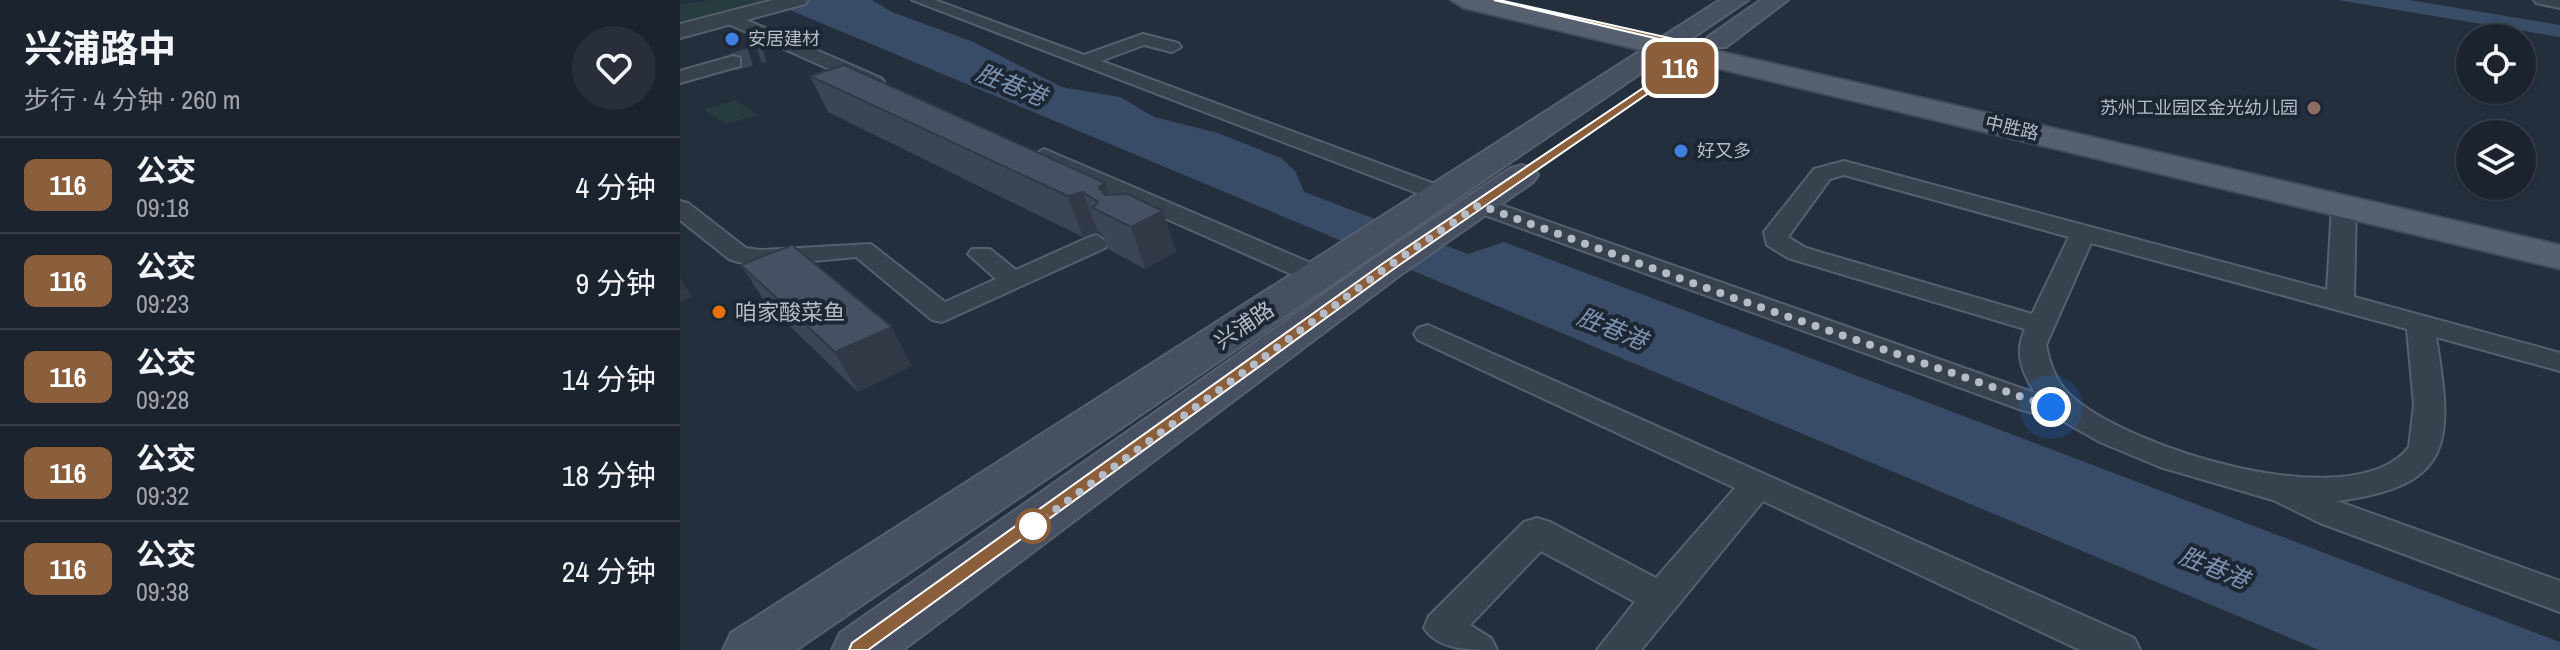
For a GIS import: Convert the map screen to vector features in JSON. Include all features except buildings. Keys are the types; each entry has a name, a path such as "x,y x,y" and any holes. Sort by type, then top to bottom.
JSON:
{"main road":[{"name":"中胜路","path":"1464,0 1689,47 2560,246"},
{"name":"中胜路","path":"1499,0 2560,257"},
{"name":"兴浦路","path":"1436,211 1479,205 1689,47 1736,0"},
{"name":"兴浦路","path":"860,650 1436,211 1689,47 1776,0"},
{"name":"兴浦路","path":"751,650 1318,276 1374,258"}],"street":[{"path":"920,0 1325,151 1436,211"},
{"path":"2542,0 2560,3"},
{"path":"680,31 787,3"},
{"path":"730,18 896,92"},
{"path":"1085,61 1143,39 1172,47 1114,70"},
{"path":"764,53 789,45"},
{"path":"680,77 733,62"},
{"path":"1023,147 1318,276"},
{"path":"2040,325 1797,253 1776,240 1776,232 1822,174 1844,168 2560,362"},
{"path":"1479,205 2018,398 2069,411 2121,438 2233,479 2278,489 2332,514 2560,597"},
{"path":"2340,302 2344,207"},
{"path":"1141,222 1167,210"},
{"path":"682,212 738,254 760,258 862,249 942,314 1096,243"},
{"path":"2069,411 2047,387 2034,364 2032,345 2083,233"},
{"path":"981,254 1015,282"},
{"path":"2278,489 2364,486 2400,474 2423,453 2431,431 2420,324"},
{"path":"1428,334 2120,650"},
{"path":"1617,650 1757,485"},
{"path":"1477,650 1443,628 1537,532 1661,598"}],"green space":[{"path":"712,0 765,0 680,22 680,4"},
{"path":"735,100 758,115 726,124 704,110"}],"water":[{"name":"胜巷港","path":"766,0 872,0 892,12 971,41 1062,87 1120,97 1154,117 1218,133 1281,158 1295,171 1304,192 1468,254 1504,242 2560,642 2560,650 2319,650"},
{"path":"2338,0 2409,0 2560,25 2560,37 2536,33 2536,24 2482,24"}],"tunnel":[{"path":"733,62 764,53"}],"bus line":[{"name":"116","path":"860,650 1108,473 1390,265 1709,48 1499,0"}],"place":[{"name":"安居建材","path":"732,39"},
{"name":"苏州工业园区金光幼儿园","path":"2314,108"},
{"name":"好又多","path":"1681,151"},
{"name":"咱家酸菜鱼","path":"719,312"}],"route":[{"path":"1033,526 1390,265 1479,205 1703,284 1734,298 2051,407"}]}
